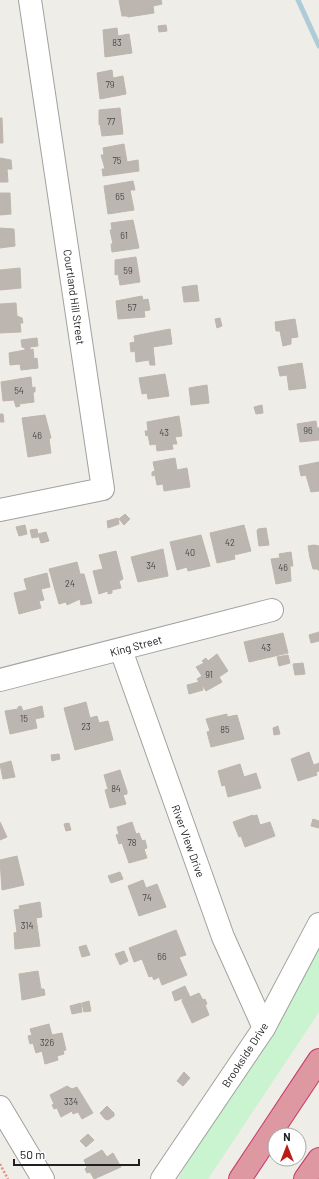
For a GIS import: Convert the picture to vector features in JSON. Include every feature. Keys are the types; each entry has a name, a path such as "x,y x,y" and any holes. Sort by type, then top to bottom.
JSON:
{"highway":[{"path":"240,1179 319,1060"},
{"path":"306,1179 319,1159"}],"street":[{"name":"Courtland Hill Street","path":"0,510 103,489 30,0"},
{"name":"King Street","path":"0,680 272,610"},
{"name":"River View Drive","path":"121,650 223,937 264,1028"},
{"name":"Brookside Drive","path":"162,1179 264,1028 319,924"},
{"path":"0,1107 43,1179"}],"path":[{"path":"0,1164 8,1179"}],"green space":[{"path":"319,944 319,1012 208,1179 178,1179 254,1043"}],"building":[{"path":"119,0 161,0 162,4 153,6 154,13 128,17 122,16"},
{"path":"166,25 167,31 159,32 158,26"},
{"path":"117,28 118,36 129,34 132,53 105,57 103,30"},
{"path":"112,70 113,78 123,76 126,94 100,99 97,73"},
{"path":"120,108 123,134 102,136 100,124 99,125 99,110"},
{"path":"0,118 2,118 3,143 0,143"},
{"path":"124,144 127,162 138,160 139,171 103,176 102,169 105,169 101,155 104,155 103,148"},
{"path":"0,158 11,160 12,169 7,169 8,182 0,182"},
{"path":"133,181 135,190 130,190 134,210 108,214 104,186"},
{"path":"0,193 10,193 11,214 0,215"},
{"path":"133,220 139,248 112,252 111,244 113,244 110,230 112,230 111,223"},
{"path":"0,228 14,229 15,246 0,248"},
{"path":"136,257 140,282 120,285 118,274 115,275 115,260"},
{"path":"20,268 21,288 0,290 0,270"},
{"path":"197,285 199,301 184,302 182,287"},
{"path":"142,296 143,300 148,299 150,310 144,311 145,317 118,319 116,301"},
{"path":"16,303 17,316 22,318 23,323 20,323 21,332 0,333 0,304"},
{"path":"220,318 222,326 217,328 215,319"},
{"path":"295,319 298,337 291,338 291,344 283,346 280,331 276,331 275,322"},
{"path":"170,329 172,344 153,347 155,365 150,365 149,360 136,362 135,351 131,352 130,343 135,342 134,336"},
{"path":"37,338 38,346 30,347 30,350 33,349 34,359 37,358 38,368 21,370 20,364 10,365 9,353 25,350 25,348 22,347 21,340"},
{"path":"302,363 306,388 289,390 287,375 280,376 278,367"},
{"path":"165,374 169,396 148,399 147,393 142,394 139,378"},
{"path":"31,377 32,388 35,387 35,392 33,392 34,402 19,404 20,406 16,407 14,400 3,401 1,382"},
{"path":"207,385 209,403 191,405 189,388"},
{"path":"262,405 263,413 256,414 254,407"},
{"path":"0,414 3,414 4,422 0,422"},
{"path":"45,415 51,438 49,439 51,453 28,457 22,418"},
{"path":"179,416 182,436 175,437 177,444 172,444 173,449 157,451 156,444 150,445 148,435 146,436 145,431 148,431 147,422"},
{"path":"316,421 317,428 319,428 319,440 300,442 297,424"},
{"path":"175,458 177,470 187,468 190,487 164,491 163,484 157,485 155,475 152,476 152,472 155,471 153,462"},
{"path":"319,462 319,491 311,492 306,475 301,476 299,466"},
{"path":"125,514 130,519 124,525 119,519"},
{"path":"118,518 119,524 108,528 107,521"},
{"path":"25,525 27,534 19,536 16,527"},
{"path":"244,525 251,551 234,555 235,559 217,563 210,533"},
{"path":"266,528 269,545 259,546 257,531 258,529"},
{"path":"37,529 38,537 32,538 30,530"},
{"path":"46,532 49,541 41,543 38,534"},
{"path":"201,535 210,566 188,571 187,567 177,570 170,542"},
{"path":"308,546 319,546 319,571 318,569 313,569 310,558"},
{"path":"163,549 168,576 138,582 131,557"},
{"path":"116,551 123,579 119,581 121,588 112,590 112,593 108,594 108,591 99,594 93,571 103,569 99,555"},
{"path":"291,552 293,566 290,566 291,581 276,584 271,559 280,558 279,554"},
{"path":"77,562 80,574 84,574 92,603 81,605 80,599 67,605 66,602 59,604 49,569"},
{"path":"47,573 50,587 41,589 44,600 39,601 41,608 19,614 14,593 27,590 24,579"},
{"path":"319,632 319,641 311,643 309,635"},
{"path":"283,633 288,653 249,662 244,642"},
{"path":"217,654 228,671 219,677 222,682 206,691 202,684 203,690 189,694 187,685 199,682 197,679 202,676 196,667 204,663 202,661 206,658 208,661"},
{"path":"288,655 290,663 279,666 277,657"},
{"path":"303,663 305,674 295,675 293,664"},
{"path":"86,702 90,718 97,716 99,723 108,721 113,740 75,750 64,708"},
{"path":"21,706 23,711 42,706 44,717 35,719 37,728 10,734 5,711 18,709 18,707"},
{"path":"227,714 227,717 237,715 244,739 211,747 207,732 210,731 206,719"},
{"path":"278,726 280,734 274,735 273,728"},
{"path":"309,752 317,775 298,781 291,759"},
{"path":"59,754 60,759 52,761 51,755"},
{"path":"11,761 15,777 3,779 0,764"},
{"path":"319,763 319,771 316,772 314,765"},
{"path":"240,764 244,777 256,773 261,788 228,797 225,785 222,786 218,771"},
{"path":"120,770 127,791 127,794 123,795 126,804 110,808 105,790 108,789 104,775"},
{"path":"257,815 260,825 270,822 275,836 245,847 233,822"},
{"path":"313,819 319,821 319,828 311,826"},
{"path":"0,822 7,837 0,840"},
{"path":"132,822 136,834 139,833 142,841 145,840 147,848 144,849 147,858 129,863 122,843 119,844 116,835 119,834 117,827"},
{"path":"69,823 71,830 66,831 64,824"},
{"path":"17,856 24,885 2,890 0,860"},
{"path":"120,872 123,879 111,883 108,876"},
{"path":"143,880 146,888 157,884 166,907 139,916 128,886"},
{"path":"40,902 42,917 36,918 40,946 15,949 14,933 17,932 14,910 20,909 19,906"},
{"path":"176,930 186,955 179,957 187,975 162,985 159,977 154,980 152,976 149,977 142,959 134,962 129,948"},
{"path":"86,945 90,955 82,957 79,947"},
{"path":"124,951 128,961 120,965 115,954"},
{"path":"38,971 41,989 44,989 45,995 22,1000 19,974"},
{"path":"185,986 190,997 199,993 203,1000 205,999 207,1004 205,1005 209,1015 192,1023 182,1001 183,998 175,1001 172,992"},
{"path":"89,1001 91,1011 84,1012 82,1003"},
{"path":"81,1003 82,1012 72,1014 70,1006"},
{"path":"49,1024 52,1035 62,1033 66,1050 63,1051 64,1054 57,1056 58,1060 45,1064 42,1051 36,1053 33,1043 30,1044 28,1036 32,1035 30,1029"},
{"path":"184,1072 190,1078 183,1086 177,1081"},
{"path":"67,1086 72,1089 77,1087 93,1113 82,1119 78,1112 73,1114 72,1111 61,1117 57,1108 54,1109 52,1105 54,1104 50,1095"},
{"path":"107,1106 114,1113 114,1116 108,1120 105,1119 100,1113"},
{"path":"88,1134 94,1140 86,1147 80,1141"},
{"path":"102,1150 107,1157 113,1153 121,1167 94,1179 90,1172 87,1173 85,1169 87,1167 84,1160"}],"waterway":[{"path":"298,0 319,46"}]}
